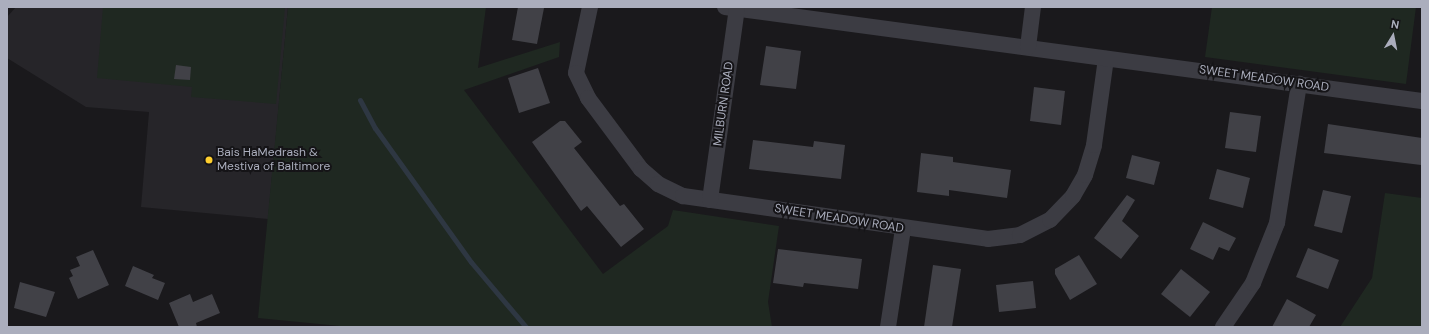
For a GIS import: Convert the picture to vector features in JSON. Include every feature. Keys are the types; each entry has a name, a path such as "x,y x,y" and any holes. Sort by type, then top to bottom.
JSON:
{"street":[{"name":"SWEET MEADOW ROAD","path":"590,7 576,73 588,98 641,169 658,184 683,196 903,229 988,239 1020,234 1050,220 1074,196 1085,175 1094,145 1106,59"},
{"path":"1028,47 1033,7"},
{"name":"SWEET MEADOW ROAD","path":"731,8 1422,101"},
{"name":"MILBURN ROAD","path":"710,200 731,8"},
{"path":"1224,327 1252,283 1277,223 1299,84"},
{"path":"888,327 903,229"}],"shaded area":[{"name":"Bais HaMedrash & Mestiva of Baltimore","path":"16,7 288,7 268,219 141,207 149,112 86,107 7,58 7,17"},
{"path":"103,7 285,7 276,104 191,97 192,87 97,78"},
{"path":"288,7 486,7 478,68 560,42 559,57 464,90 603,274 668,226 673,210 779,226 768,302 772,327 350,327 258,318"},
{"path":"1212,7 1416,7 1406,84 1205,57"},
{"path":"1385,193 1422,198 1422,327 1340,327 1372,278"}],"building":[{"path":"518,7 544,8 537,44 512,40"},
{"path":"766,46 801,51 796,89 760,85"},
{"path":"176,65 191,67 190,80 174,79"},
{"path":"538,68 550,103 519,113 508,78"},
{"path":"1034,87 1065,91 1061,125 1030,121"},
{"path":"1230,112 1261,116 1256,152 1225,148"},
{"path":"560,121 565,121 582,142 574,148 620,206 624,204 644,229 621,247 587,206 581,211 532,142"},
{"path":"1328,124 1422,138 1421,165 1324,153"},
{"path":"753,140 813,147 814,141 845,145 841,179 749,169"},
{"path":"921,153 953,157 953,162 1011,170 1007,198 949,190 949,196 917,192"},
{"path":"1132,155 1160,162 1154,185 1126,178"},
{"path":"1217,169 1250,178 1243,208 1209,199"},
{"path":"1323,190 1351,196 1342,233 1314,226"},
{"path":"1127,195 1135,200 1122,221 1139,236 1121,259 1094,238"},
{"path":"1203,222 1236,238 1229,251 1219,247 1213,260 1190,249"},
{"path":"1308,248 1339,260 1328,289 1296,277"},
{"path":"778,249 862,259 858,289 804,283 803,287 773,283"},
{"path":"93,250 109,285 78,299 69,278 73,276 70,270 80,266 76,257"},
{"path":"1079,255 1097,284 1070,300 1055,274 1055,269"},
{"path":"933,265 961,269 952,327 924,327"},
{"path":"133,266 154,275 152,278 165,283 158,300 125,286"},
{"path":"1181,269 1210,292 1190,317 1161,294"},
{"path":"1033,281 1036,308 999,312 996,285"},
{"path":"20,282 55,292 46,317 14,308"},
{"path":"190,294 193,302 212,294 220,313 196,323 197,327 179,327 169,303"},
{"path":"1287,299 1316,315 1309,327 1272,327"}],"waterway":[{"path":"360,100 375,128 471,262 526,327"}],"place":[{"name":"Bais HaMedrash & Mestiva of Baltimore","path":"209,160"}]}
